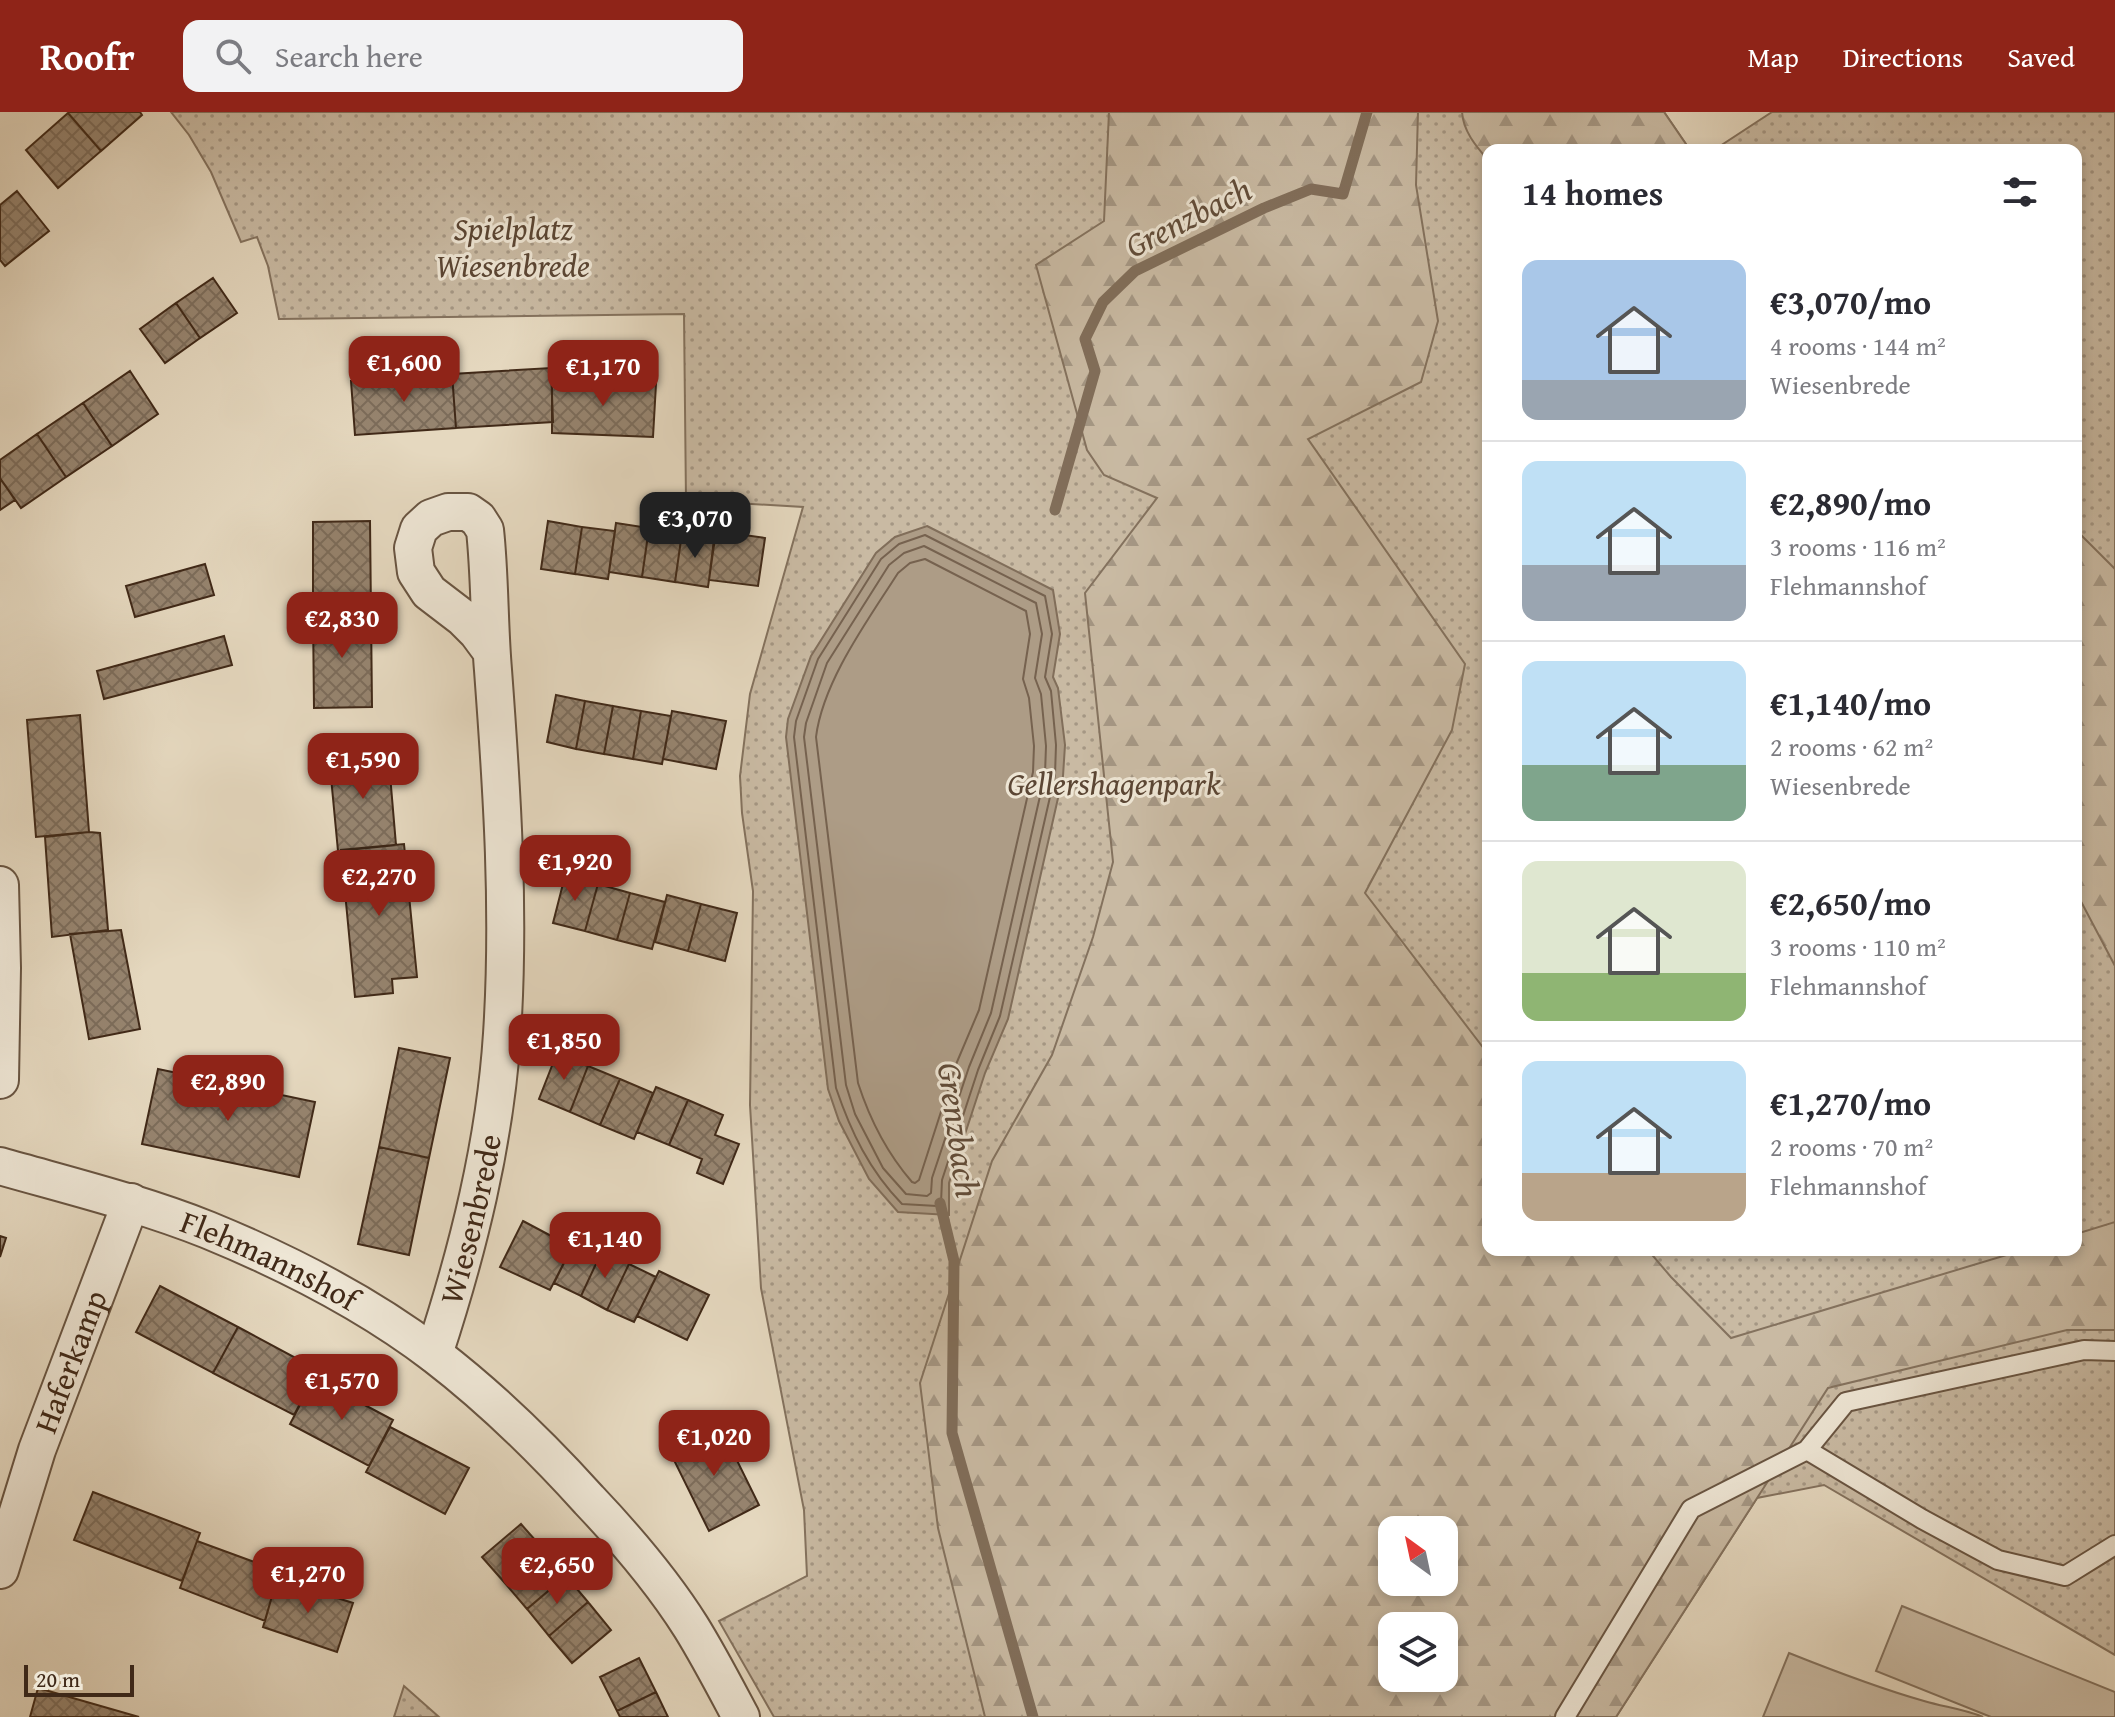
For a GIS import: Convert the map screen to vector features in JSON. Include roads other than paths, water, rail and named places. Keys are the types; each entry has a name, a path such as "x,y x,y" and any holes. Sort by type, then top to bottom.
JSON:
{"street":[{"name":"Wiesenbrede","path":"434,1354 469,1237 491,1120 502,1037 503,828 491,651"},
{"path":"0,885 0,1080"},
{"name":"Flehmannshof","path":"0,1166 131,1202 207,1230 277,1261 361,1305 434,1354 535,1443 617,1530 690,1626 741,1717"},
{"name":"Haferkamp","path":"0,1570 37,1450 131,1202"}],"lane":[{"path":"1565,1717 1691,1509 1807,1450 1846,1402 2084,1350 2115,1351"},
{"path":"1807,1450 1922,1519 1998,1560 2065,1576 2115,1545"}],"water":[{"path":"927,526 1053,590 1060,634 1053,677 1058,688 1065,745 1063,776 1008,1019 985,1073 949,1183 949,1215 898,1212 869,1179 839,1121 828,1089 786,737 788,719 811,656 876,553 895,537"}],"waterway":[{"name":"Grenzbach","path":"1055,510 1095,371 1085,339 1103,302 1135,271 1264,208 1311,189 1343,194 1367,112"},
{"name":"Grenzbach","path":"940,1203 954,1261 952,1433 1033,1717"}],"park label":[{"name":"Spielplatz Wiesenbrede","path":"513,248"},
{"name":"Gellershagenpark","path":"1114,784"}]}
